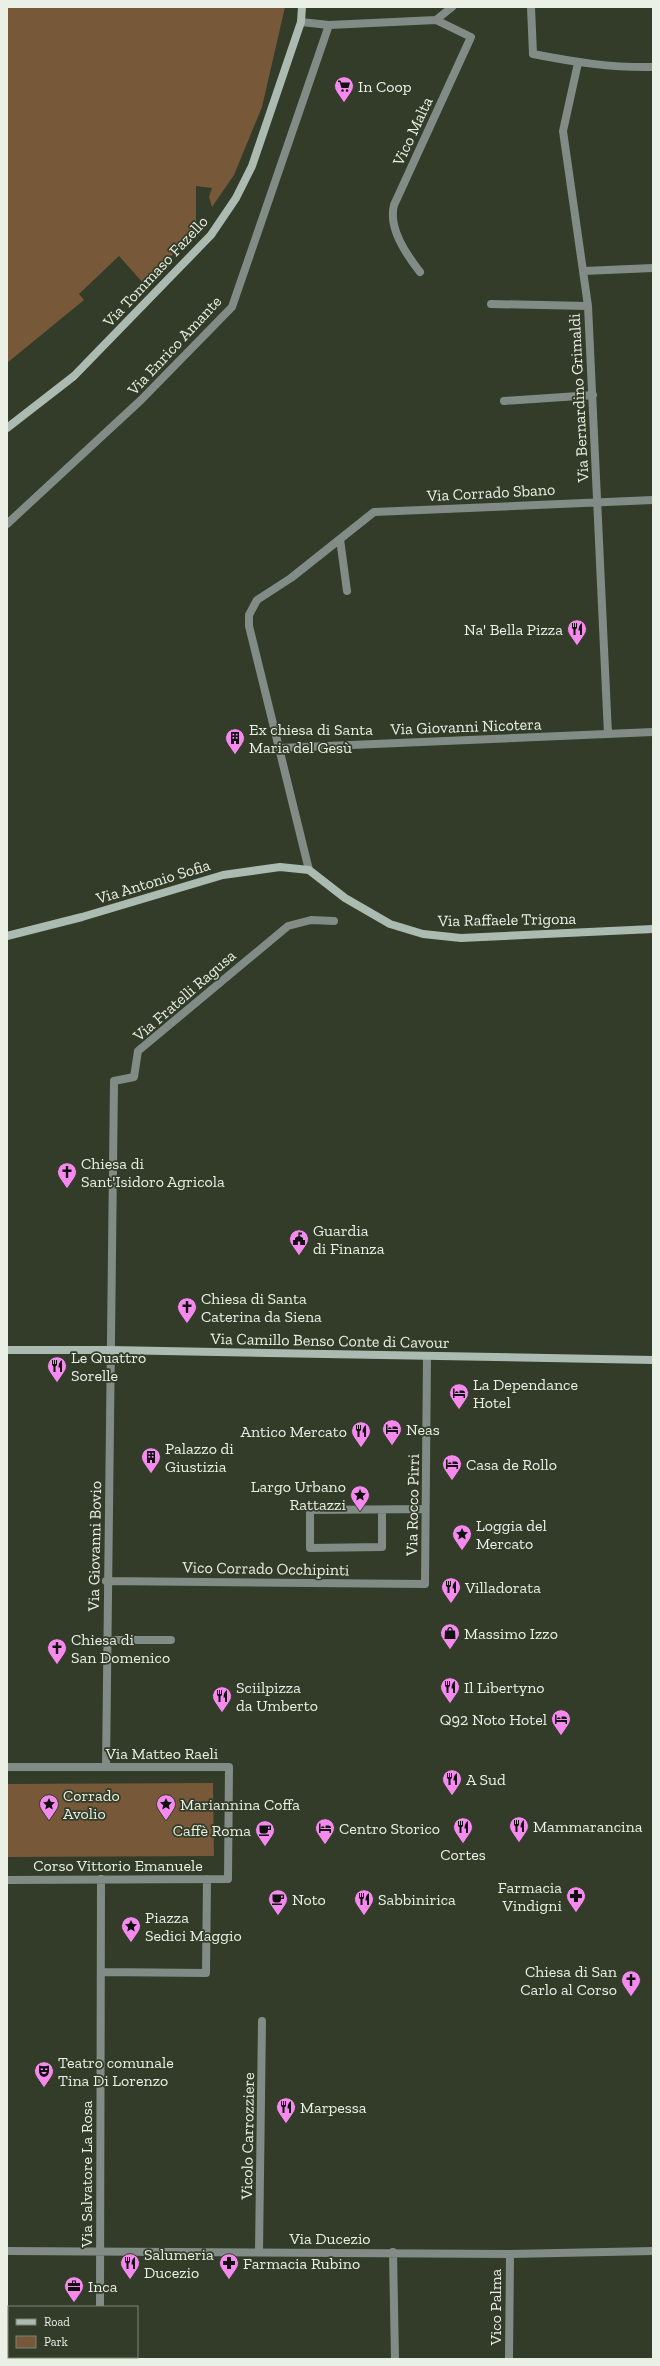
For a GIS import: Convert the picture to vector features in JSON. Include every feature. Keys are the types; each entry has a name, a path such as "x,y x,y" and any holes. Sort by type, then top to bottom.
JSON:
{"street":[{"name":"Via Tommaso Fazello","path":"7,428 74,376 211,235 236,198 252,166 301,22 302,7"},
{"path":"531,7 533,54 578,63 624,68 653,67"},
{"path":"301,22 329,25 436,20 452,8"},
{"name":"Vico Malta","path":"420,272 405,252 391,216 392,210 471,37 436,20"},
{"name":"Via Enrico Amante","path":"7,524 141,400 232,307 329,25"},
{"name":"Via Bernardino Grimaldi","path":"578,63 563,131 588,306 608,734"},
{"path":"584,271 653,268"},
{"path":"491,304 588,306"},
{"path":"504,401 593,395"},
{"name":"Via Corrado Sbano","path":"309,870 249,626 249,615 257,600 291,578 374,512 597,501 653,500"},
{"path":"340,539 347,591"},
{"name":"Via Giovanni Nicotera","path":"280,748 653,732"},
{"name":"Via Antonio Sofia","path":"7,936 82,917 223,875 280,867 309,870"},
{"name":"Via Raffaele Trigona","path":"309,870 345,898 390,924 423,934 461,938 653,929"},
{"name":"Via Fratelli Ragusa","path":"111,1350 114,1081 134,1077 138,1051 288,926 311,920 334,921"},
{"name":"Via Camillo Benso Conte di Cavour","path":"7,1350 111,1350 653,1360"},
{"name":"Via Giovanni Bovio","path":"106,1767 106,1581 111,1350"},
{"name":"Via Rocco Pirri","path":"425,1584 427,1356"},
{"path":"382,1510 382,1548 310,1548 310,1510 425,1509"},
{"name":"Vico Corrado Occhipinti","path":"106,1581 425,1584"},
{"path":"107,1640 171,1640"},
{"name":"Via Matteo Raeli","path":"7,1767 229,1767 228,1879"},
{"name":"Via Salvatore La Rosa","path":"100,2306 102,1879"},
{"path":"101,1972 206,1973 206,1879"},
{"name":"Corso Vittorio Emanuele","path":"7,1880 228,1879"},
{"name":"Vicolo Carrozziere","path":"259,2252 262,2021"},
{"name":"Via Ducezio","path":"7,2251 393,2252 510,2254 653,2251"},
{"path":"393,2252 395,2359"},
{"name":"Vico Palma","path":"509,2359 510,2254"}],"green space":[{"path":"7,7 285,7 262,107 234,175 212,207 209,197 212,188 196,186 196,231 144,284 119,256 79,294 84,300 7,363"},
{"path":"213,1783 214,1856 7,1857 7,1784"}],"place":[{"name":"In Coop","path":"344,103"},
{"name":"Na' Bella Pizza","path":"577,646"},
{"name":"Ex chiesa di Santa Maria del Gesù","path":"235,755"},
{"name":"Chiesa di Sant'Isidoro Agricola","path":"67,1189"},
{"name":"Guardia di Finanza","path":"299,1256"},
{"name":"Chiesa di Santa Caterina da Siena","path":"187,1324"},
{"name":"Le Quattro Sorelle","path":"57,1383"},
{"name":"La Dependance Hotel","path":"459,1410"},
{"name":"Neas","path":"392,1446"},
{"name":"Antico Mercato","path":"361,1448"},
{"name":"Palazzo di Giustizia","path":"151,1474"},
{"name":"Casa de Rollo","path":"452,1481"},
{"name":"Largo Urbano Rattazzi","path":"360,1512"},
{"name":"Loggia del Mercato","path":"462,1551"},
{"name":"Villadorata","path":"451,1604"},
{"name":"Massimo Izzo","path":"450,1650"},
{"name":"Chiesa di San Domenico","path":"57,1665"},
{"name":"Il Libertyno","path":"450,1704"},
{"name":"Sciilpizza da Umberto","path":"222,1713"},
{"name":"Q92 Noto Hotel","path":"561,1736"},
{"name":"A Sud","path":"452,1796"},
{"name":"Corrado Avolio","path":"49,1821"},
{"name":"Mariannina Coffa","path":"166,1821"},
{"name":"Mammarancina","path":"519,1843"},
{"name":"Cortes","path":"463,1844"},
{"name":"Centro Storico","path":"325,1845"},
{"name":"Caffè Roma","path":"265,1847"},
{"name":"Farmacia Vindigni","path":"576,1913"},
{"name":"Noto","path":"278,1916"},
{"name":"Sabbinirica","path":"364,1916"},
{"name":"Piazza Sedici Maggio","path":"131,1943"},
{"name":"Chiesa di San Carlo al Corso","path":"631,1997"},
{"name":"Teatro comunale Tina Di Lorenzo","path":"44,2088"},
{"name":"Marpessa","path":"286,2124"},
{"name":"Salumeria Ducezio","path":"130,2280"},
{"name":"Farmacia Rubino","path":"229,2280"},
{"name":"Inca","path":"74,2303"}]}
